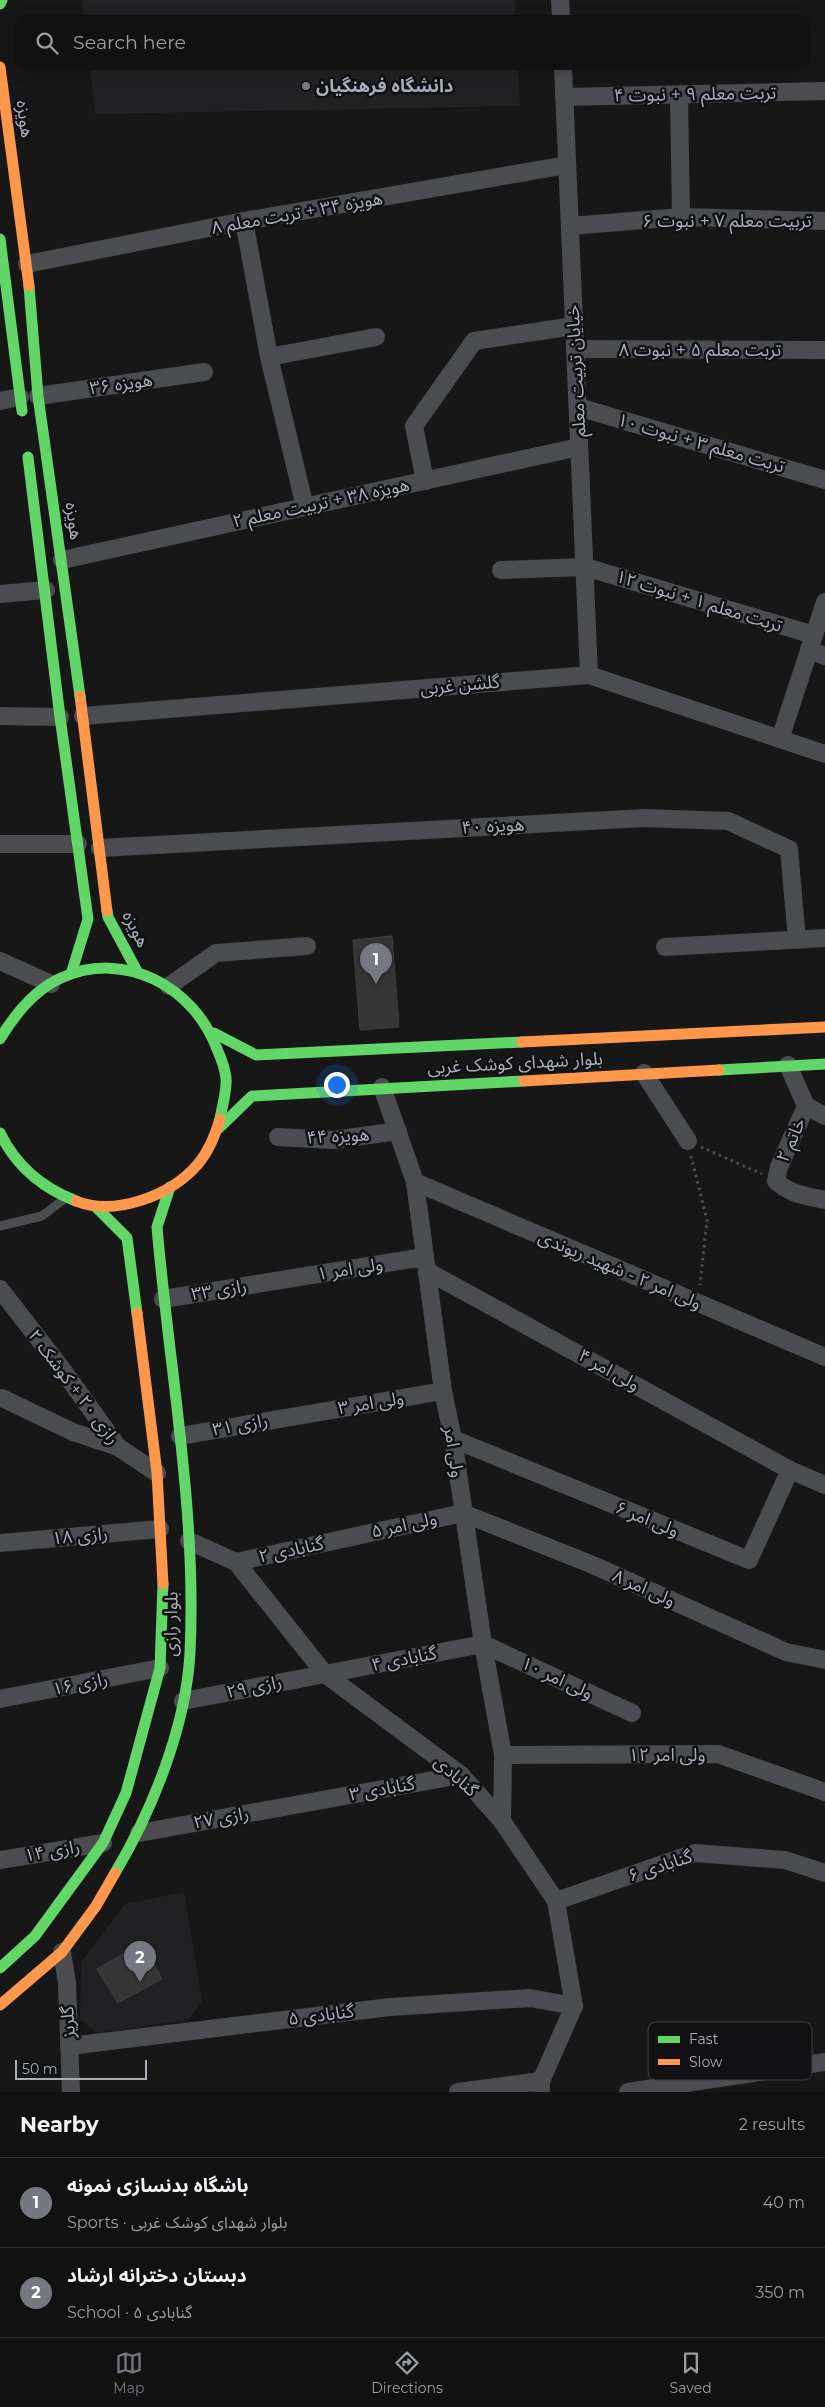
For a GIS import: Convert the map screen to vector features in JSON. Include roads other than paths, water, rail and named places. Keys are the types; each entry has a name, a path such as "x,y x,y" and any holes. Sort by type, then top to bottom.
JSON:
{"main road":[{"path":"0,4 2,0"},
{"name":"هویزه","path":"0,67 27,264 38,396 83,716 108,917 138,973"},
{"path":"1,249 24,426"},
{"name":"هویزه","path":"27,445 60,717 88,919 71,974"},
{"path":"0,1039 7,1025 27,1001 51,984 71,974 111,969 138,973 169,986 195,1006 214,1034 226,1080 219,1128 211,1145 200,1161 186,1176 170,1187 140,1200 96,1207 67,1198 31,1176 2,1143 0,1133"},
{"name":"بلوار شهدای کوشک غربی","path":"214,1034 256,1055 825,1026"},
{"name":"بلوار شهدای کوشک غربی","path":"219,1128 252,1096 382,1087 825,1064"},
{"name":"بلوار رازی","path":"0,2005 62,1952 96,1906 138,1832 167,1760 183,1701 190,1654 189,1541 180,1436 163,1299 157,1227 170,1187"},
{"name":"بلوار رازی","path":"0,1968 35,1936 103,1843 126,1793 146,1726 160,1668 164,1566 157,1473 127,1238 96,1207"}],"street":[{"path":"560,0 561,15"},
{"name":"خیایان تربیت معلم","path":"563,70 589,675"},
{"name":"تربت معلم ۹ + نبوت ۴","path":"564,97 825,91"},
{"path":"679,95 681,217"},
{"name":"هویزه ۳۴ + تربت معلم ۸","path":"27,264 244,222 567,165"},
{"name":"تربیت معلم ۷ + نبوت ۶","path":"570,226 681,217 825,222"},
{"path":"244,222 270,357 305,507"},
{"path":"425,481 414,426 474,341 574,326"},
{"path":"270,357 376,337"},
{"name":"تربت معلم ۵ + نبوت ۸","path":"575,349 825,350"},
{"name":"هویزه ۳۶","path":"38,396 204,372"},
{"path":"0,400 20,397"},
{"name":"تربت معلم ۳ + نبوت ۱۰","path":"578,407 825,480"},
{"name":"هویزه ۳۸ + تربیت معلم ۲","path":"62,560 580,447"},
{"name":"تربت معلم ۱ + نبوت ۱۲","path":"501,570 585,567 816,647"},
{"path":"0,594 46,590"},
{"path":"780,739 816,647 825,602"},
{"name":"گلشن غربی","path":"83,716 589,675 825,754"},
{"path":"0,716 60,717"},
{"name":"هویزه ۴۰","path":"100,848 644,818 728,821 789,849 796,940"},
{"path":"0,844 78,844"},
{"path":"666,947 825,938"},
{"path":"169,986 216,953 307,946"},
{"path":"0,961 51,984"},
{"path":"788,1065 806,1106 825,1116"},
{"path":"644,1073 688,1141"},
{"name":"ولی امر","path":"382,1087 415,1182 443,1391 453,1439 483,1644 503,1755 502,1821"},
{"name":"خاتم ۲","path":"806,1106 778,1167 776,1180 783,1187 801,1195 825,1200"},
{"name":"هویزه ۴۴","path":"278,1137 333,1140 398,1131"},
{"name":"ولی امر ۲ - شهید ریوندی","path":"415,1182 825,1357"},
{"name":"ولی امر ۱","path":"276,1282 425,1264"},
{"name":"ولی امر ۴","path":"425,1264 790,1470 825,1486"},
{"name":"رازی ۳۳","path":"163,1299 276,1282"},
{"name":"رازی ۲۰ + کوشک ۲","path":"0,1289 62,1369 118,1447 157,1473"},
{"name":"ولی امر ۳","path":"299,1415 443,1391"},
{"path":"2,1398 73,1432 118,1447"},
{"name":"رازی ۳۱","path":"180,1436 299,1415"},
{"name":"ولی امر ۶","path":"453,1439 749,1560 790,1470"},
{"name":"ولی امر ۵","path":"346,1538 463,1512"},
{"name":"ولی امر ۸","path":"463,1512 593,1565 786,1652 825,1660"},
{"name":"رازی ۱۸","path":"0,1543 160,1529"},
{"name":"گنابادی ۲","path":"236,1562 346,1538"},
{"name":"گنابادی","path":"189,1541 236,1562 325,1674 461,1775 502,1821 556,1901 574,2006"},
{"name":"گنابادی ۴","path":"325,1674 483,1644"},
{"name":"ولی امر ۱۰","path":"483,1644 632,1713"},
{"name":"رازی ۱۶","path":"0,1699 160,1668"},
{"name":"رازی ۲۹","path":"183,1701 325,1674"},
{"name":"ولی امر ۱۲","path":"503,1755 718,1754 825,1792"},
{"name":"گنابادی ۳","path":"304,1803 461,1775"},
{"name":"رازی ۲۷","path":"138,1832 304,1803"},
{"name":"رازی ۱۴","path":"0,1860 103,1843"},
{"name":"گنابادی ۶","path":"556,1901 695,1853 785,1860 825,1873"},
{"name":"گلریز","path":"62,1952 67,1982 71,2092"},
{"name":"گنابادی ۵","path":"70,2046 390,2007 530,1998 574,2006"},
{"path":"458,2092 541,2087 574,2006"},
{"path":"812,2064 825,2062"},
{"path":"628,2092 707,2080"}],"lane":[{"path":"0,1226 42,1216 67,1198"}],"place":[{"name":"دانشگاه فرهنگیان","path":"306,86"},
{"name":"باشگاه بدنسازی نمونه","path":"376,984"},
{"name":"دبستان دخترانه ارشاد","path":"140,1982"}]}
